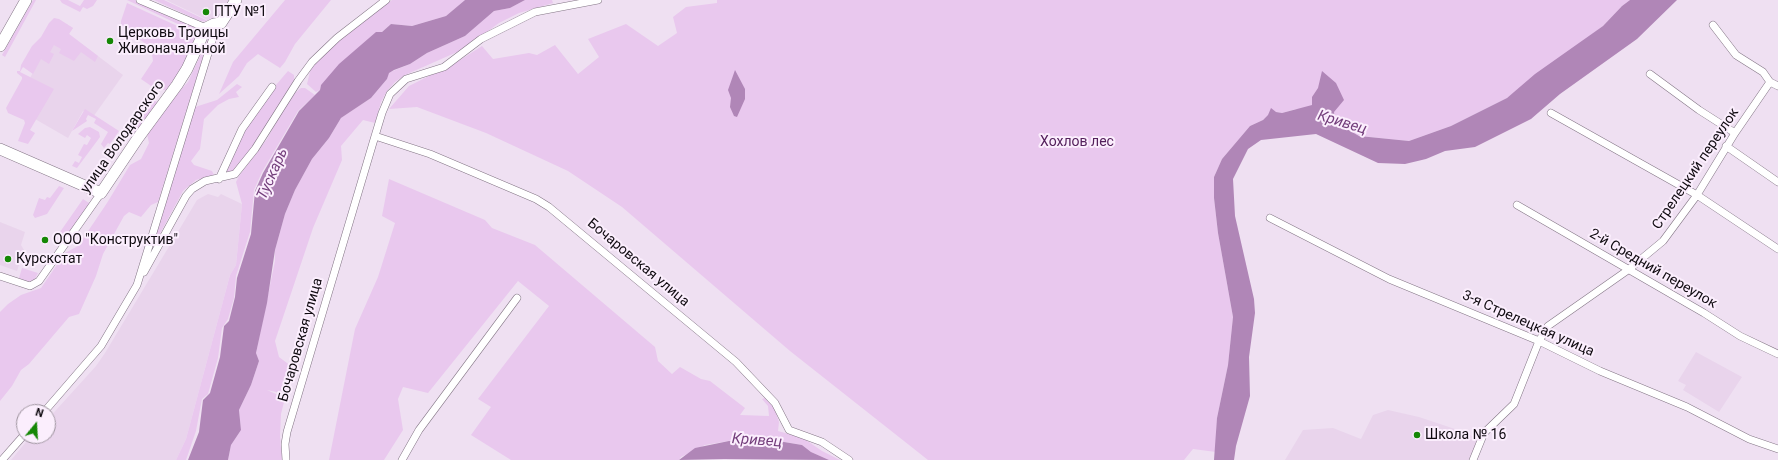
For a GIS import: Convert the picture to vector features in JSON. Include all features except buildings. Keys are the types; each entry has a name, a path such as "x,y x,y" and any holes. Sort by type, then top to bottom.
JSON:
{"street":[{"path":"0,46 26,0"},
{"path":"140,0 206,28 214,24 221,23"},
{"path":"138,285 214,34 236,0"},
{"path":"51,404 101,346 138,285 186,196 198,184 235,174 255,149 298,81 312,62 337,38 386,0"},
{"name":"Бочаровская улица","path":"286,460 285,444 287,432 382,113 390,94 406,79 444,67 481,39 535,12 598,0"},
{"path":"1713,25 1736,55 1763,72 1770,82 1778,86"},
{"name":"улица Володарского","path":"0,276 30,286 39,281 102,193 138,138 177,85 187,69 206,28"},
{"path":"1650,74 1699,110 1735,133"},
{"name":"Стрелецкий переулок","path":"1473,460 1484,433 1514,404 1539,341 1548,326 1628,270 1663,241 1697,195 1726,146 1770,82"},
{"path":"219,179 242,129 272,87"},
{"path":"1551,113 1697,195 1778,249"},
{"name":"Бочаровская улица","path":"375,136 430,154 536,199 549,207 736,362 775,403 789,430 822,442 849,460"},
{"path":"1726,146 1778,182"},
{"path":"0,149 102,193"},
{"name":"2-й Средний переулок","path":"1517,205 1704,313 1740,336 1778,354"},
{"name":"3-я Стрелецкая улица","path":"1270,218 1389,279 1539,341 1600,371 1688,407 1749,439 1778,449"},
{"path":"402,460 419,430 517,298"},
{"path":"2,460 16,444"}],"shaded area":[{"name":"ПТУ №1","path":"166,0 230,0 214,23"},
{"path":"65,23 73,28 69,34 123,75 93,117 83,111 68,138 35,119 30,78 41,57"},
{"path":"208,194 218,197 221,194 242,204 236,265 230,275 186,439 176,460 11,460 24,444 56,444 56,410 96,366 105,353 197,200"},
{"path":"0,222 25,232 21,245 24,250 17,271 0,265"},
{"path":"1696,352 1742,377 1719,412 1683,390 1686,385 1678,381"},
{"name":"Школа № 16","path":"1388,410 1419,417 1464,432 1478,439 1469,460 1285,460 1303,430 1333,428 1361,439 1373,415"}],"green space":[{"path":"33,0 36,0 5,57 2,55"},
{"path":"60,0 68,0 80,6 84,0 97,0 93,6 87,9 83,7 80,12 62,3"},
{"path":"127,0 135,0 201,30 199,34"},
{"path":"154,0 164,0 210,22 200,21"},
{"path":"285,0 331,0 295,44 280,68 258,54 247,63 239,76 219,94 233,62"},
{"path":"392,0 465,0 446,16 412,26 391,24 321,85 320,90 316,92 307,84 311,68 316,62 362,20"},
{"path":"525,0 552,0 553,3 519,13 499,23 464,49 405,75 395,82 387,91 381,102 375,123 363,120 341,146 342,160 313,228 275,341 279,357 291,366 285,394 267,390 285,398 281,414 280,436 282,460 228,460 231,445 241,430 239,410 251,385 259,361 256,353 275,261 275,250 285,214 295,190 312,159 329,138 341,118 371,98 387,79 388,73 410,64 427,53 465,36 494,11 510,8"},
{"name":"Хохлов лес","path":"717,0 1630,0 1622,6 1603,26 1507,98 1451,126 1409,141 1359,136 1335,122 1296,109 1282,113 1276,112 1250,126 1222,159 1214,177 1214,198 1218,233 1233,317 1228,365 1217,418 1216,452 1193,449 1184,460 928,460 790,351 622,207 568,171 486,133 417,107 389,109 409,86 457,62 482,46 493,59 529,53 537,55 555,45 578,74 599,57 588,39 626,24 658,46 677,33 673,17 686,7 717,3"},
{"path":"127,3 197,35 187,53 188,60 167,90 157,90 141,79 153,61 151,48 121,25"},
{"path":"54,18 59,19 73,28 69,34 98,56 95,62 81,52 74,61 59,53 61,49 54,45 50,52 54,54 49,64 41,59 33,74 23,67 20,72 54,89 30,130 35,133 28,144 18,141 25,123 24,120 8,113 6,108 22,79 17,71 20,71 21,65 32,46 41,37 49,23"},
{"path":"210,35 158,202 151,205 141,217 129,212 124,216 103,254 96,276 79,314 69,317 29,364 21,370 12,386 0,401 0,312 21,295 41,288 65,253 78,246 130,165 141,159 149,143 147,134 173,98 188,82"},
{"path":"288,71 294,75 294,80 254,147 230,174 224,173 246,129 269,93"},
{"path":"237,84 242,87 236,92 239,97 229,99 218,105 204,119 200,149 191,161 194,165 212,171 214,175 196,180 183,191 150,252 195,107 217,100"},
{"path":"301,88 305,88 315,95 298,111 262,172 254,190 250,232 236,276 234,298 228,319 222,328 218,358 208,394 202,399 196,431 186,460 176,460 186,439 230,275 236,265 242,204 236,182 267,139 290,97"},
{"path":"152,99 160,104 138,134 131,129"},
{"path":"85,109 119,131 110,144 108,143 104,148 101,144 108,132 94,123 96,119 88,115 86,119 87,121 72,131"},
{"path":"90,127 99,132 100,137 77,168 72,166 75,161 79,163 82,157 78,155 84,144 87,145 91,138 87,135 85,138 78,134 85,128"},
{"path":"389,179 485,220 492,228 535,245 655,347 658,361 672,374 680,367 701,379 710,381 745,408 740,415 769,416 768,406 762,399 767,397 774,407 779,422 778,431 803,438 822,451 840,460 829,460 811,452 802,445 784,442 760,443 729,441 705,445 681,457 679,460 511,460 471,435 491,407 478,399 549,306 518,281 428,393 403,387 398,399 403,430 384,460 329,460 355,329 378,277 395,223 382,216"},
{"path":"59,186 64,188 47,214 35,218 33,215 39,198 45,200 47,197 50,198"},
{"path":"83,199 92,205 70,235 65,236 60,232"},
{"path":"22,268 38,273 35,279 26,283 20,280 19,278"}],"water":[{"name":"Тускарь","path":"465,0 525,0 510,8 494,11 465,36 427,53 410,64 389,73 387,79 371,98 341,118 329,138 312,159 295,190 285,214 275,250 267,303 256,353 259,361 251,385 239,410 241,430 231,445 228,460 188,460 199,432 203,400 210,393 220,357 224,326 229,321 235,297 237,278 251,234 255,191 263,173 299,111 320,90 321,85 339,64 376,32 382,32 391,24 412,26 446,16"},
{"path":"1630,0 1677,0 1637,39 1560,94 1531,119 1475,147 1445,151 1426,159 1405,164 1378,163 1316,134 1261,140 1248,149 1233,179 1235,216 1254,299 1255,313 1249,357 1250,396 1236,446 1234,460 1214,460 1217,418 1228,365 1233,317 1218,233 1214,198 1214,177 1222,159 1250,126 1263,120 1268,115 1271,108 1276,112 1282,113 1312,105 1312,97 1318,88 1322,71 1336,83 1344,100 1334,112 1335,122 1359,136 1409,141 1451,126 1507,98 1535,74 1603,26 1622,6"},
{"path":"735,70 745,89 745,99 737,117 734,116 730,107 731,98 728,90"},
{"path":"729,441 760,443 784,442 802,445 811,452 829,460 679,460 695,448"}],"place":[{"name":"ПТУ №1","path":"206,12"},
{"name":"Церковь Троицы Живоначальной","path":"110,41"},
{"name":"ООО \"Конструктив\"","path":"45,240"},
{"name":"Курскстат","path":"8,259"},
{"name":"Школа № 16","path":"1417,435"}],"water label":[{"name":"Кривец","path":"1342,123"},
{"name":"Кривец","path":"757,441"}]}
